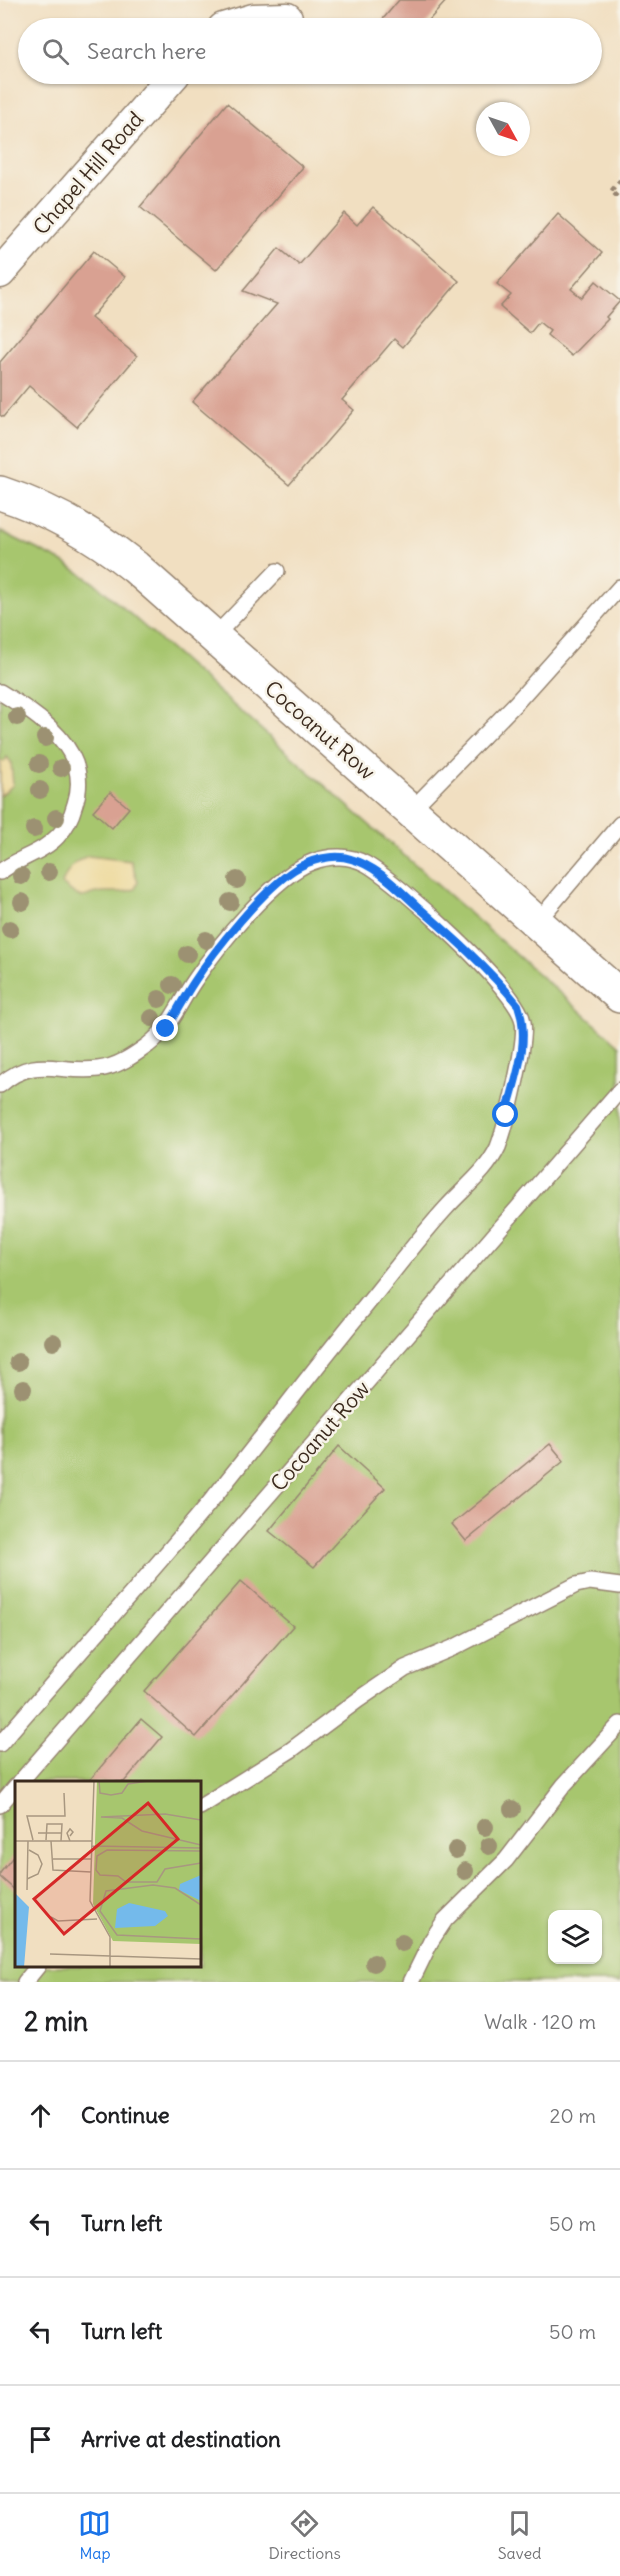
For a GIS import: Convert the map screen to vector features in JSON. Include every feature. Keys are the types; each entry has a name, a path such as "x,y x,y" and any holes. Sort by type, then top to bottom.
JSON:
{"street":[{"name":"Chapel Hill Road","path":"0,273 166,84"},
{"name":"Cocoanut Row","path":"0,493 51,513 107,546 214,637 620,996"}],"lane":[{"path":"214,637 277,571"},
{"path":"411,810 516,704 620,587"},
{"path":"0,692 52,727 67,745 75,762 78,795 71,818 60,835 46,848 12,863 0,872"},
{"path":"537,922 620,824"},
{"path":"0,1085 19,1071 34,1067 96,1070 114,1066 133,1056 166,1029 193,982 215,953 273,888 294,870 329,857 348,858 365,864 382,875 448,933 506,990 518,1005 523,1020 522,1053 500,1142 492,1158 446,1208 303,1381 208,1505 0,1744"},
{"name":"Cocoanut Row","path":"21,1781 620,1090"},
{"path":"201,1806 291,1749 405,1668 455,1647 576,1585 590,1582 620,1586"},
{"path":"411,1982 431,1941 445,1920 506,1860 542,1811 620,1724"},
{"path":"0,1805 15,1787"},
{"path":"25,1982 36,1967"}],"path":[{"path":"620,180 610,191 620,199"}],"green space":[{"path":"0,531 63,562 95,583 620,1046 620,1982 0,1982"}],"sand":[{"path":"7,757 11,762 13,785 0,796 0,760 4,762"},
{"path":"88,856 131,861 138,882 135,889 124,892 98,893 85,897 71,891 62,884 64,879 75,863"}],"building":[{"path":"399,0 447,0 431,18 384,18"},
{"path":"227,103 303,167 216,270 140,207"},
{"path":"373,207 459,281 403,347 394,339 342,400 354,410 289,485 192,402 277,304 243,291 279,248 299,265 344,213 357,225"},
{"path":"558,214 602,253 571,289 582,298 596,281 620,301 606,317 608,319 572,356 547,335 550,331 539,322 530,333 500,307 511,295 497,284"},
{"path":"94,251 125,277 91,318 137,356 77,427 29,386 3,417 0,415 0,362"},
{"path":"110,792 129,808 112,828 93,811"},
{"path":"550,1444 564,1461 466,1541 452,1524"},
{"path":"339,1446 385,1488 314,1567 269,1531"},
{"path":"241,1581 293,1626 196,1737 144,1691"},
{"path":"141,1719 162,1737 125,1781 89,1781"},
{"path":"15,1854 15,1890 0,1877 0,1873"}],"route":[{"path":"166,1029 193,982 215,953 273,888 294,870 311,862 329,857 348,858 365,864 382,875 448,933 506,990 518,1005 523,1020 524,1037 506,1115"}]}
